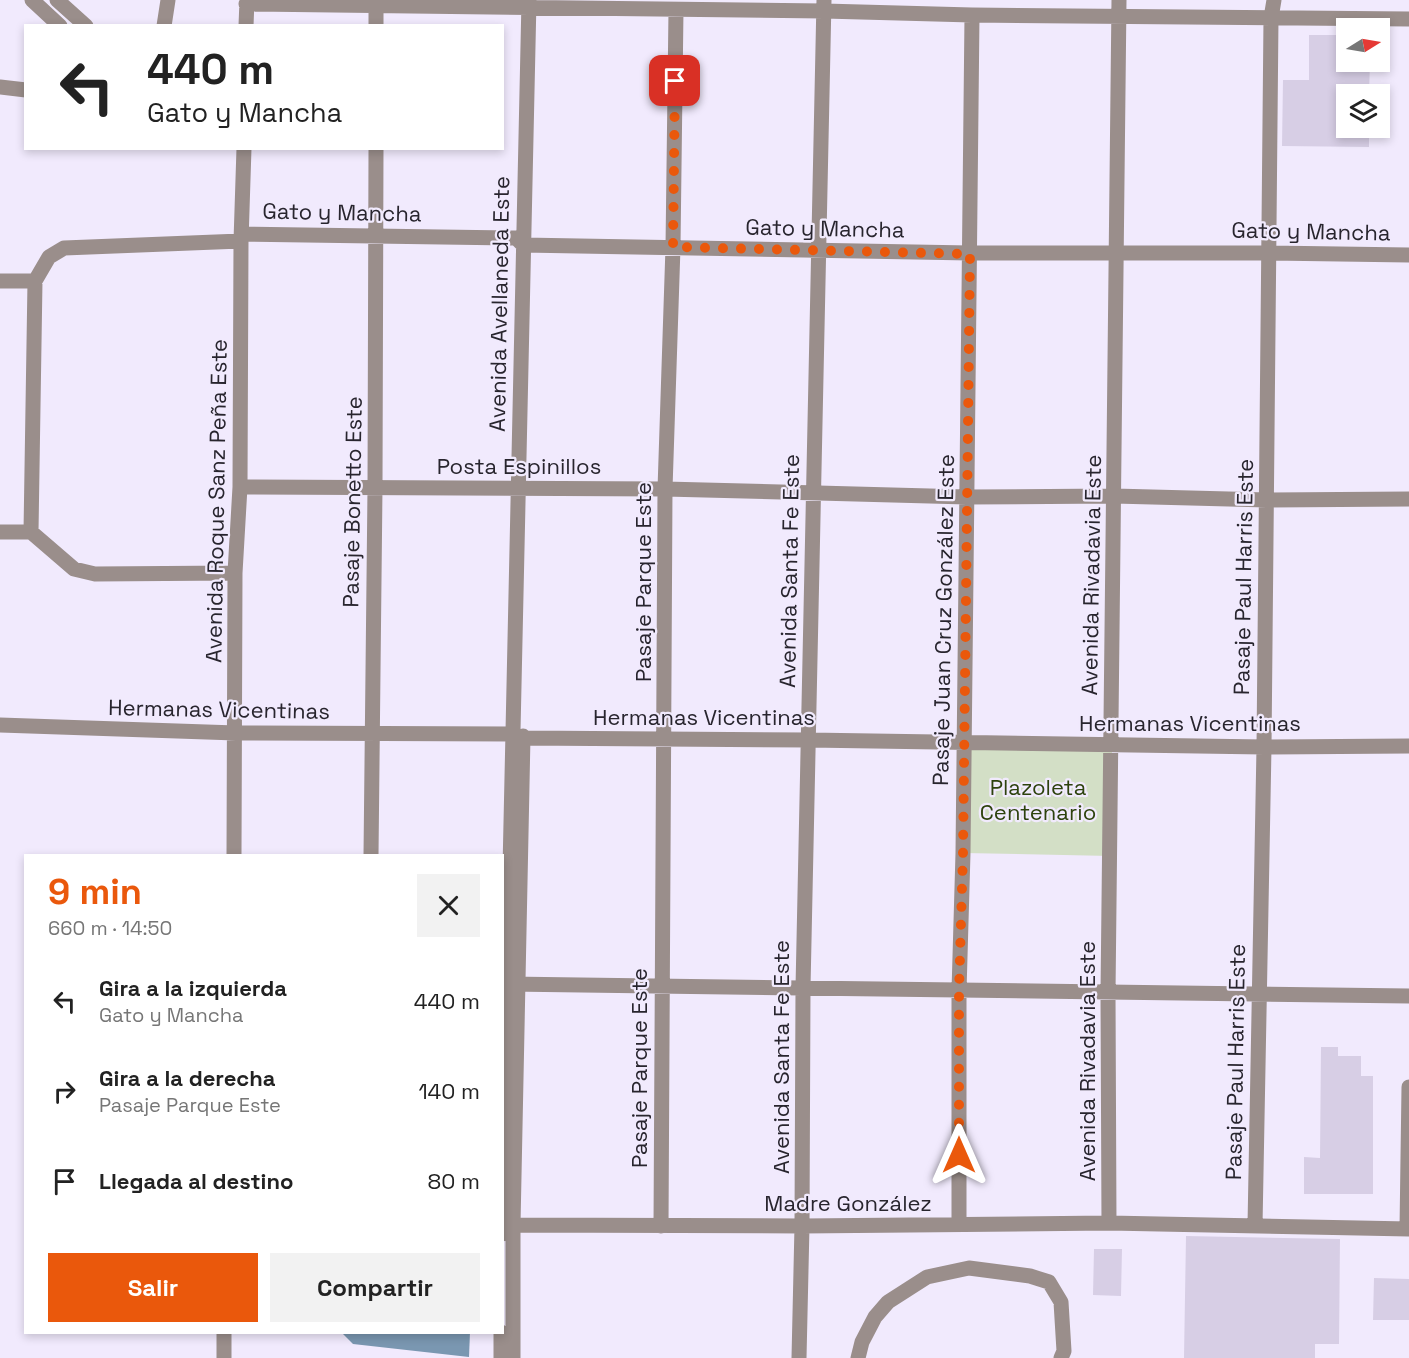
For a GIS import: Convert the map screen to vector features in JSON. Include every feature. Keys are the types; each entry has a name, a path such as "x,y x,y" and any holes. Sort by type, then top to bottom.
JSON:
{"street":[{"path":"32,0 58,24"},
{"path":"57,0 84,24"},
{"path":"164,24 168,0"},
{"name":"Avenida Rivadavia Este","path":"1109,1223 1108,993 1119,0"},
{"name":"Pasaje Paul Harris Este","path":"1255,1226 1264,747 1270,18 1274,0"},
{"path":"246,24 246,2 376,6 529,4 675,10 824,5 972,15 1409,19"},
{"name":"Avenida Avellaneda Este","path":"513,1358 506,1228 509,984 518,736 513,717 529,4"},
{"name":"Avenida Santa Fe Este","path":"799,1358 803,988 824,5"},
{"path":"376,6 376,24"},
{"name":"Pasaje Parque Este","path":"660,1226 665,489 673,247 675,10"},
{"name":"Pasaje Juan Cruz González Este","path":"959,1225 959,991 963,853 972,15"},
{"path":"0,87 24,90"},
{"name":"Avenida Roque Sanz Peña Este","path":"234,854 235,573 240,487 244,150"},
{"name":"Pasaje Bonetto Este","path":"370,854 375,488 376,150"},
{"name":"Gato y Mancha","path":"35,281 49,257 64,248 242,237 376,234 516,238 523,245 820,249 970,254 1118,252 1409,255"},
{"path":"0,280 35,281 31,532"},
{"name":"Posta Espinillos","path":"240,487 665,489 967,497 1409,499"},
{"path":"0,532 31,532 74,569 96,574 235,573"},
{"name":"Hermanas Vicentinas","path":"0,724 236,733 665,740 809,740 1112,746 1409,746"},
{"path":"509,984 1409,996"},
{"path":"1408,1229 1409,1087"},
{"name":"Madre González","path":"506,1228 1109,1223 1408,1229"},
{"path":"858,1358 862,1342 875,1317 888,1302 927,1277 969,1268 1030,1276 1049,1282 1061,1302 1064,1351 1061,1358"},
{"path":"224,1334 224,1358"},
{"path":"501,1334 501,1358"}],"green space":[{"name":"Plazoleta Centenario","path":"963,743 1112,746 1111,856 963,853"}],"water":[{"path":"343,1334 470,1334 469,1357 353,1344"}],"building":[{"path":"1309,35 1336,35 1336,72 1370,72 1369,84 1336,84 1336,138 1369,138 1369,147 1282,146 1283,80 1309,80"},
{"path":"1321,1047 1338,1047 1338,1056 1361,1056 1361,1076 1373,1076 1373,1194 1304,1194 1304,1157 1320,1158"},
{"path":"1186,1236 1340,1239 1339,1344 1315,1344 1315,1358 1184,1358"},
{"path":"1094,1249 1122,1249 1121,1296 1093,1295"},
{"path":"1374,1278 1409,1279 1409,1320 1373,1320"}],"route":[{"path":"675,81 673,247 970,254 963,853 959,991 959,1155"}]}
